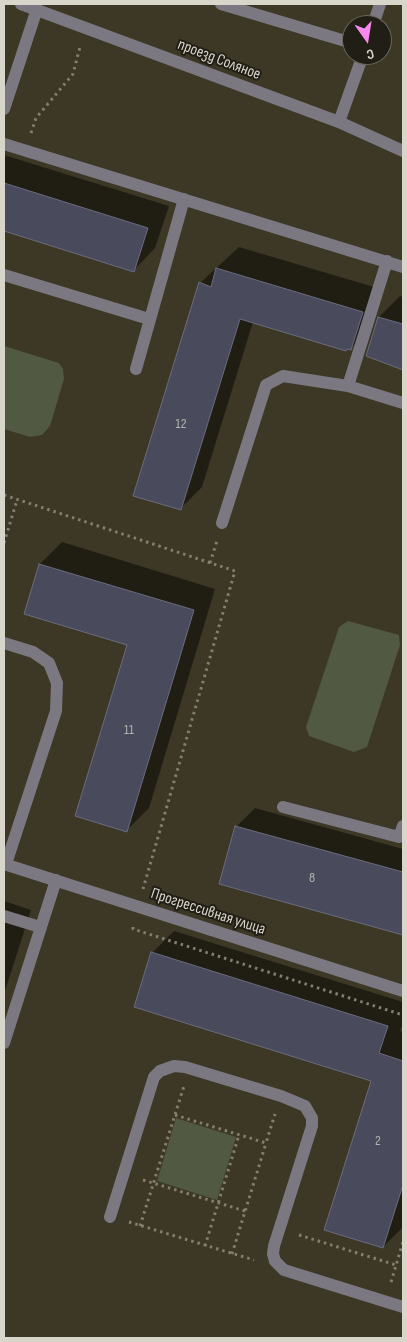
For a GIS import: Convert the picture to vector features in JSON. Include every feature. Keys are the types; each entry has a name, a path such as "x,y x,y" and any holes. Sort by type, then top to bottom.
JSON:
{"street":[{"name":"проезд Соляное","path":"21,4 340,122 403,151"},
{"path":"221,4 342,40"},
{"path":"4,109 37,9"},
{"path":"340,122 360,65"},
{"path":"4,144 403,267"},
{"path":"136,369 184,199"},
{"path":"348,386 387,261"},
{"path":"4,275 149,319"},
{"path":"222,523 266,385 282,376 348,386 403,403"},
{"path":"4,643 33,652 49,663 57,683 56,711 5,864"},
{"path":"282,807 399,837 403,826"},
{"name":"Прогрессивная улица","path":"5,864 403,991"},
{"path":"4,1043 56,880"},
{"path":"4,916 40,928"},
{"path":"110,1217 154,1077 166,1068 174,1066 189,1068 281,1096 305,1106 312,1118 312,1126 274,1246 273,1254 275,1261 284,1270 403,1307"}],"path":[{"path":"25,150 36,118 73,74 86,27"},
{"path":"4,495 235,571 133,929 403,1016"},
{"path":"4,543 16,500"},
{"path":"140,1226 189,1068"},
{"path":"232,1254 281,1096"},
{"path":"175,1115 266,1143"},
{"path":"205,1246 239,1135"},
{"path":"124,1174 245,1211"},
{"path":"110,1217 246,1258 275,1261"},
{"path":"279,1229 396,1265"},
{"path":"385,1302 403,1242"}],"green space":[{"path":"4,346 59,363 63,369 64,379 50,426 42,435 30,437 4,429"},
{"path":"348,621 399,635 400,645 367,747 354,752 309,736 306,727 339,627"},
{"path":"176,1118 236,1137 217,1200 157,1181"}],"building":[{"path":"4,183 148,228 134,272 4,231"},
{"path":"216,268 363,312 351,350 347,349 346,351 240,319 181,510 133,496 199,282 211,287"},
{"path":"378,317 403,324 403,370 366,356"},
{"path":"39,564 194,610 127,832 75,816 127,645 24,614"},
{"path":"235,826 403,872 403,935 219,884"},
{"path":"151,952 388,1026 379,1053 403,1061 403,1185 383,1248 324,1230 371,1081 134,1007"}]}
